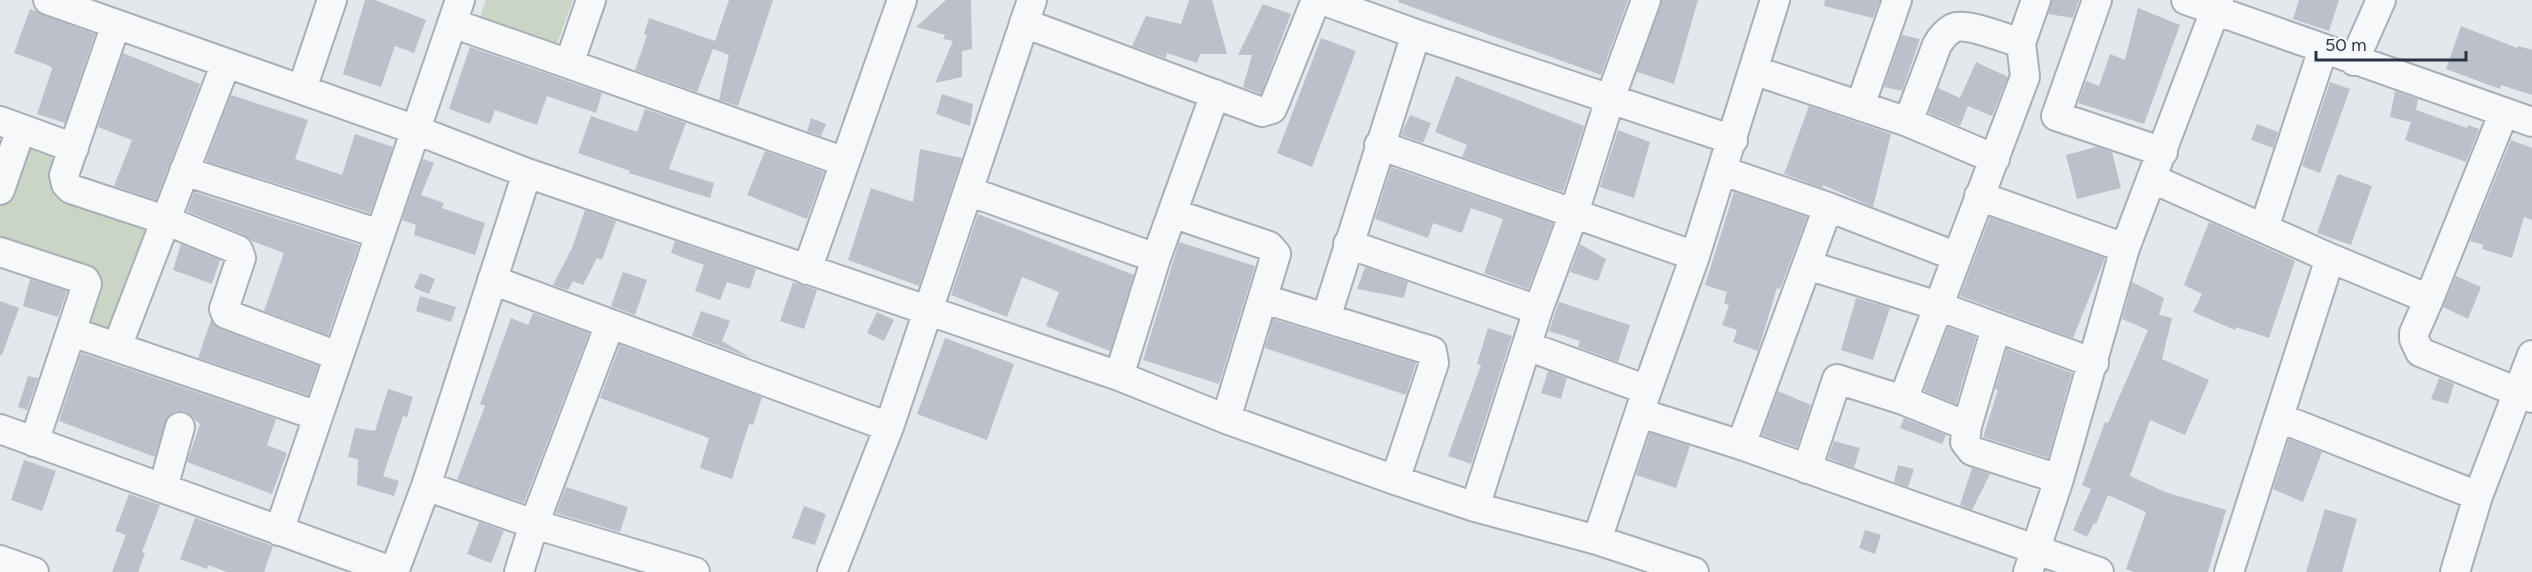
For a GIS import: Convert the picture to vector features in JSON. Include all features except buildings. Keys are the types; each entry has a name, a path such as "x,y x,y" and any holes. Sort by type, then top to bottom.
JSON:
{"street":[{"path":"48,0 416,130 527,173 1119,376 1226,419 1395,480 1475,507 1598,540 1694,572"},
{"path":"302,89 332,0"},
{"path":"569,64 591,0"},
{"path":"807,270 902,0"},
{"path":"832,572 889,427 1028,12 1215,94 1262,112 1272,109 1316,0"},
{"path":"1323,0 1366,7 1416,34 1732,140"},
{"path":"1475,507 1538,310 1574,213 1610,99 1646,0"},
{"path":"1598,540 1723,171 1774,0"},
{"path":"1860,106 1897,0"},
{"path":"1903,400 1955,256 1995,159 2025,77 2021,43 2036,0"},
{"path":"2056,116 2097,0"},
{"path":"2186,0 2218,5 2354,61 2532,122"},
{"path":"2354,61 2381,0"},
{"path":"2033,561 2094,363 2125,248 2218,5"},
{"path":"279,531 456,11 569,64 845,162"},
{"path":"116,24 64,175 66,184 71,189 165,220 238,250 241,258 224,309 226,314 338,356"},
{"path":"1908,122 1937,45 1954,27 1966,27 2021,43"},
{"path":"1326,318 1416,34"},
{"path":"2264,228 2323,49"},
{"path":"117,347 226,63"},
{"path":"1753,70 1908,122 1995,159"},
{"path":"1119,376 1156,258 1215,94"},
{"path":"2016,100 2163,152"},
{"path":"2504,112 2414,333 2414,339 2420,352 2525,395"},
{"path":"0,190 10,125 74,148"},
{"path":"1379,145 1695,256"},
{"path":"184,171 380,234"},
{"path":"1723,171 1828,207 1955,256"},
{"path":"1,434 34,442 394,572 426,486 527,173"},
{"path":"2153,179 2330,258 2429,299"},
{"path":"968,191 1156,258"},
{"path":"1979,196 2125,248"},
{"path":"1741,445 1828,207"},
{"path":"1172,213 1274,250 1277,258 1226,419"},
{"path":"1348,244 1538,310"},
{"path":"0,252 85,279 87,289 34,442"},
{"path":"2229,572 2330,258"},
{"path":"1807,265 1938,306 2094,363"},
{"path":"492,280 889,427"},
{"path":"1264,298 1426,347 1434,355 1434,363 1395,480"},
{"path":"519,572 534,524 610,324"},
{"path":"1996,328 1964,437 1972,451 2059,479"},
{"path":"72,332 318,416"},
{"path":"1527,346 1741,445 1807,469 2033,561 2099,572"},
{"path":"2455,572 2478,496 2525,395 2532,355"},
{"path":"1807,469 1837,379 1903,400 1967,426"},
{"path":"2280,418 2478,496"},
{"path":"163,488 180,428"},
{"path":"426,486 534,524 695,572"},
{"path":"0,560 34,572"}],"green space":[{"path":"486,0 573,0 554,52 478,23"},
{"path":"23,133 69,149 62,174 161,222 115,343 84,330 93,280 0,250 0,200"}]}
